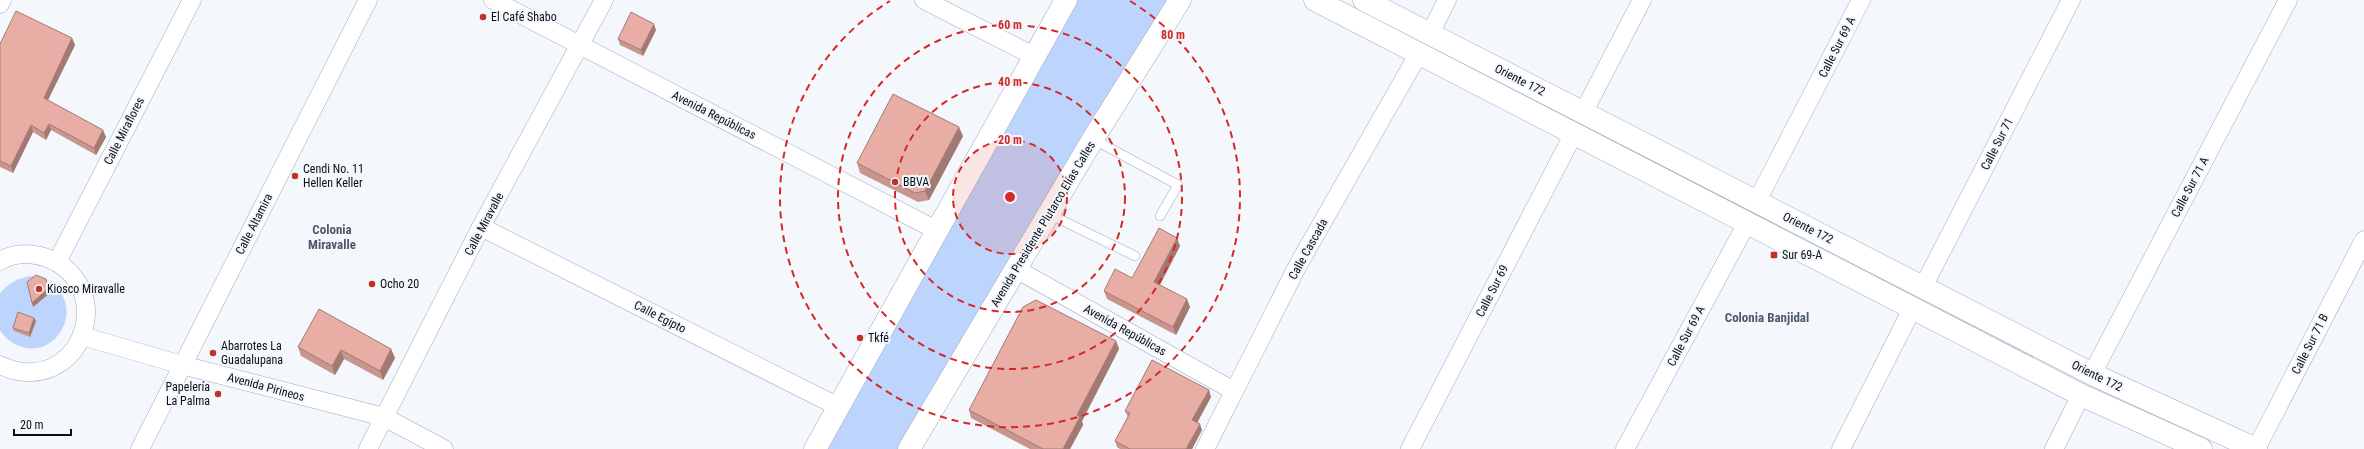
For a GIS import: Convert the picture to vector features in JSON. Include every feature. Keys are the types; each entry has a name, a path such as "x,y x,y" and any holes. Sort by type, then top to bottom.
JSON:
{"main road":[{"path":"815,449 936,230 1066,0"},
{"name":"Avenida Presidente Plutarco Elías Calles","path":"909,449 1093,139 1180,0"},
{"name":"Oriente 172","path":"1315,0 2081,395 2201,449"},
{"name":"Oriente 172","path":"1364,0 2092,374 2256,449"}],"street":[{"path":"0,4 2,0"},
{"name":"Calle Miraflores","path":"57,262 192,0"},
{"name":"Calle Altamira","path":"140,449 368,0"},
{"name":"Avenida Repúblicas","path":"493,0 936,230"},
{"name":"Calle Miravalle","path":"368,449 482,228 604,0"},
{"path":"924,0 1034,56"},
{"path":"1430,34 1447,0"},
{"path":"1584,112 1642,0"},
{"name":"Calle Sur 69 A","path":"1757,201 1861,0"},
{"name":"Calle Sur 71","path":"1923,287 2071,0"},
{"name":"Calle Sur 71 A","path":"2092,374 2288,0"},
{"name":"Calle Cascada","path":"1205,449 1298,265 1419,53"},
{"name":"Calle Sur 69","path":"1410,449 1574,133"},
{"name":"Calle Sur 69 A","path":"1625,449 1747,223"},
{"name":"Calle Egipto","path":"482,228 839,407"},
{"name":"Calle Sur 71 B","path":"2256,449 2364,240"},
{"path":"0,261 21,254 39,255 57,262 70,272 80,286 86,302 87,320 82,336 72,353 56,365 37,371 17,371 0,365"},
{"name":"Avenida Repúblicas","path":"1016,269 1234,391"},
{"path":"1841,449 1912,309"},
{"name":"Avenida Pirineos","path":"82,336 182,365 384,418 444,449"},
{"path":"2054,449 2081,395"}],"lane":[{"path":"1093,139 1178,185 1160,216"},
{"path":"1049,214 1135,256"}],"shaded area":[{"path":"1072,0 1168,0 902,449 822,449"},
{"path":"32,276 52,284 63,296 67,310 64,325 56,337 45,346 30,348 13,343 1,332 0,293 14,281"}],"building":[{"path":"16,11 72,38 44,98 103,130 94,148 49,124 44,133 31,125 11,166 0,161 0,44"},
{"path":"631,12 654,24 641,50 618,39"},
{"path":"893,94 959,127 925,191 915,193 857,163"},
{"path":"1159,228 1177,238 1154,282 1187,299 1173,327 1104,291 1115,269 1132,278"},
{"name":"Kiosco Miravalle","path":"36,275 46,279 48,289 32,303 27,282"},
{"path":"1036,300 1116,341 1077,415 1080,417 1063,449 1043,449 969,410 1023,307"},
{"path":"319,309 391,349 380,371 341,350 332,366 298,347"},
{"path":"18,312 34,318 29,333 13,328"},
{"path":"1152,360 1209,390 1192,420 1200,424 1186,449 1130,449 1115,441 1130,413 1125,411"}],"place":[{"name":"El Café Shabo","path":"483,17"},
{"name":"Cendi No. 11 Hellen Keller","path":"295,176"},
{"name":"BBVA","path":"895,182"},
{"name":"Sur 69-A","path":"1774,255"},
{"name":"Ocho 20","path":"372,284"},
{"name":"Kiosco Miravalle","path":"39,289"},
{"name":"Tkfé","path":"860,338"},
{"name":"Abarrotes La Guadalupana","path":"213,353"},
{"name":"Papelería La Palma","path":"218,394"}],"district":[{"name":"Colonia Miravalle","path":"332,236"},
{"name":"Colonia Banjidal","path":"1767,317"}]}
